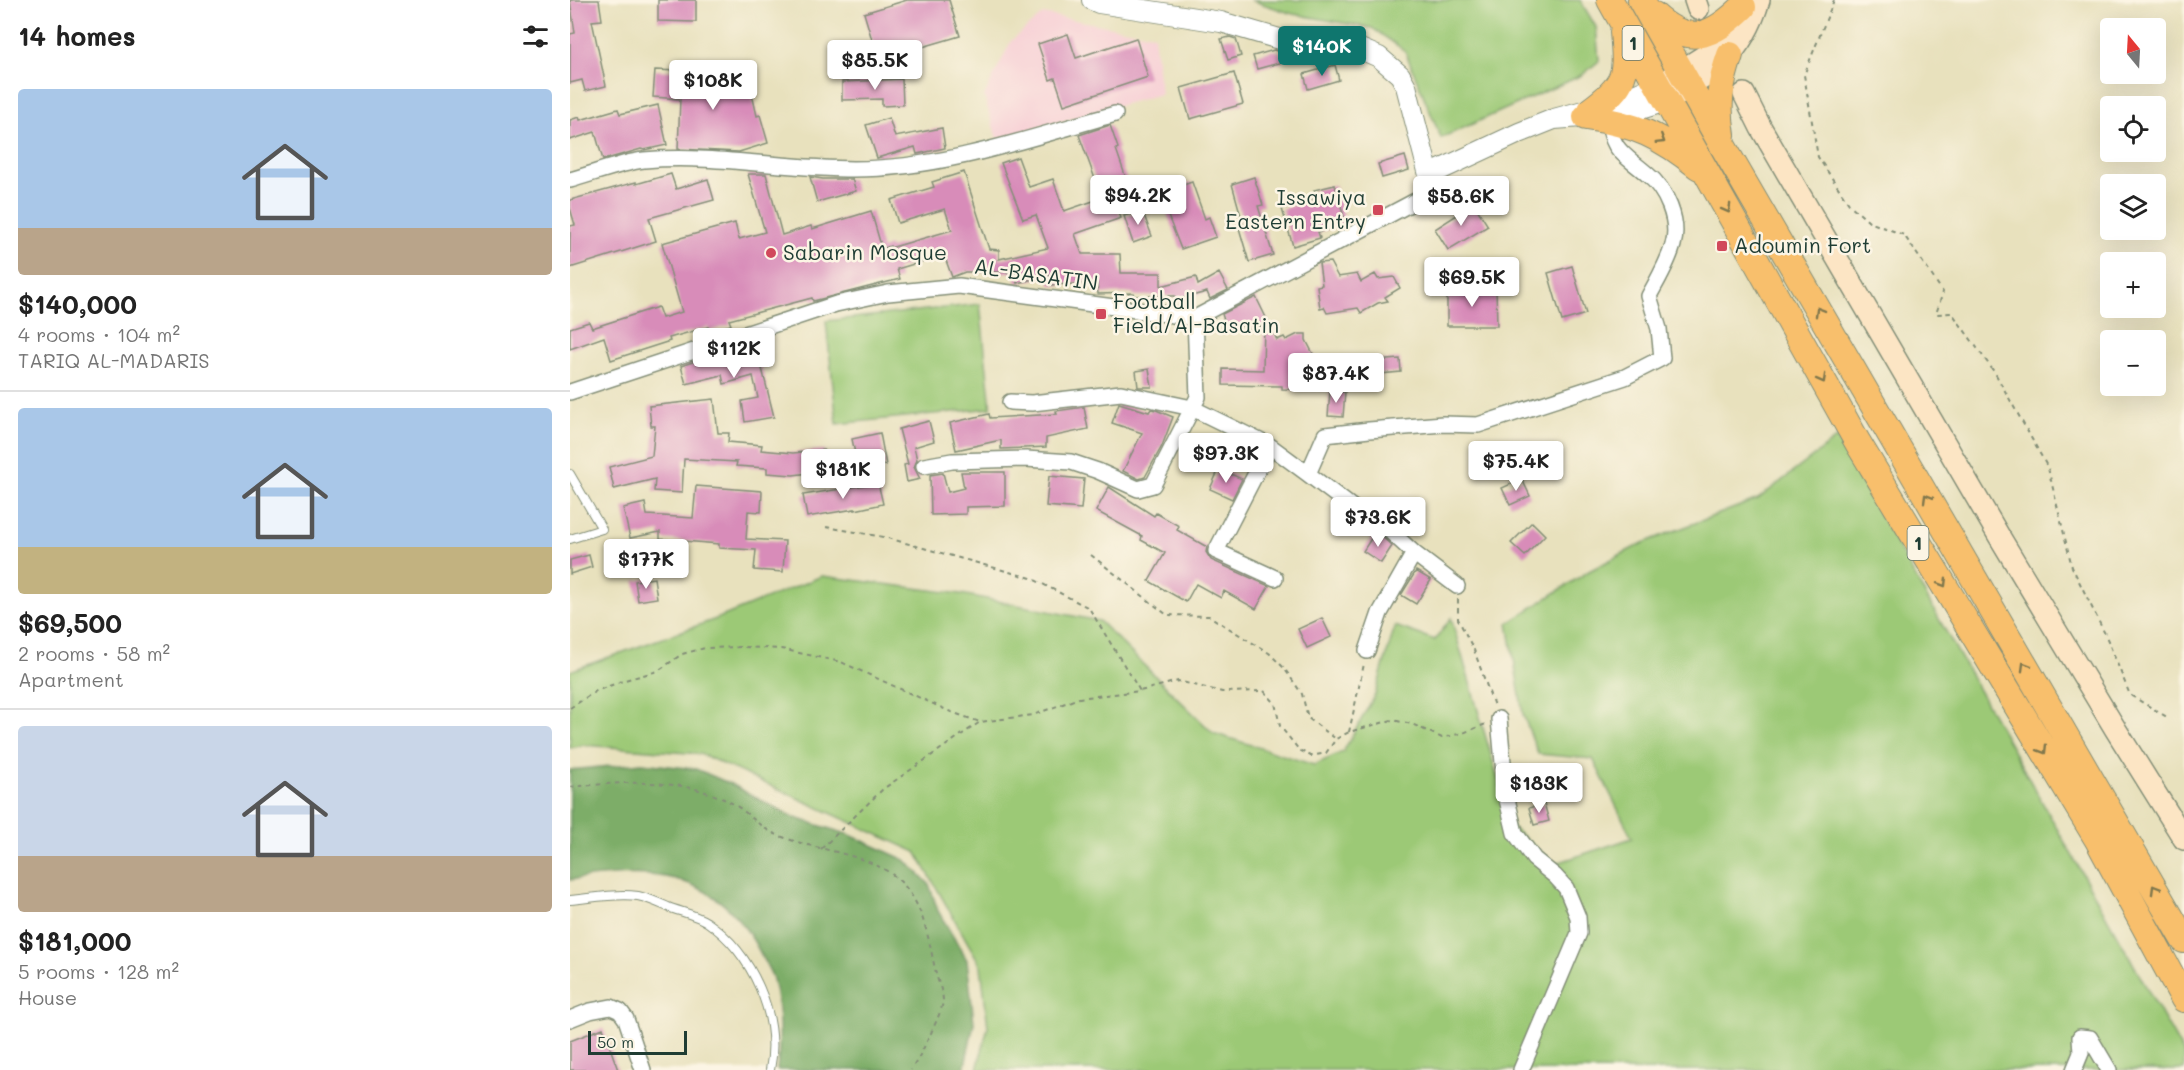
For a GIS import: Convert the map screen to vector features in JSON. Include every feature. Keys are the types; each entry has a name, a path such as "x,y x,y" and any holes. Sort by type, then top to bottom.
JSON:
{"highway":[{"name":"1","path":"1610,0 1858,443 2098,840 2184,999"},
{"path":"1644,4 1669,27 1689,35 1708,33 1717,29 1749,2"},
{"name":"1","path":"1644,4 1689,74 1724,147 2184,940"},
{"path":"1622,22 1626,61 1622,78 1602,111 1654,135 1708,175"},
{"path":"1724,147 1719,100 1723,73 1730,55"}],"main road":[{"path":"1689,74 1718,69 1730,55 1751,22 1749,2"},
{"path":"1661,93 1689,74 1714,50 1749,2"},
{"path":"1744,94 1785,169 1999,536 2184,839"}],"street":[{"path":"924,466 952,461 1071,462 1138,489 1153,484 1198,398 1195,318 1413,203 1421,198 1427,188 1429,175 1406,86 1400,75 1379,57 1358,48 1293,43 1221,22 1092,0"},
{"path":"1429,175 1554,119 1602,111 1643,93 1661,93"},
{"path":"1308,474 1325,435 1443,424 1478,425 1625,377 1662,358 1659,329 1649,296 1667,264 1674,242 1673,219 1666,197 1656,181 1619,153 1613,143 1602,111"},
{"path":"570,180 643,160 716,160 853,169 913,166 967,155 1114,114"},
{"name":"AL-BASATIN","path":"570,392 836,304 888,292 959,286 1195,318"},
{"path":"1010,402 1032,403 1121,393 1192,408 1269,446 1365,517 1378,520 1414,553 1457,586"},
{"path":"1269,446 1216,551 1275,578"},
{"path":"1367,651 1380,613 1414,553"},
{"path":"1498,718 1506,795 1515,833 1534,859 1566,888 1578,917 1579,933 1521,1070"},
{"path":"570,1019 590,1011 611,1007 620,1011 626,1018 644,1070"},
{"path":"2074,1070 2081,1053 2080,1036 2090,1038 2109,1070"}],"lane":[{"path":"570,474 602,529 570,539"},
{"path":"570,900 620,895 640,896 706,921 724,937 751,969 765,1000 774,1037 770,1070"}],"path":[{"path":"1834,0 1804,75 1818,157 1849,204 1869,222 1904,235 1943,292 1936,314 1952,313 1995,373 2048,468 2072,567 2106,636 2130,695 2167,717"},
{"path":"826,527 884,537 1032,578 1089,608 1140,691"},
{"path":"1091,555 1167,615 1209,616 1269,653 1284,668 1302,694 1308,718 1336,739"},
{"path":"570,708 596,692 625,680 658,671 682,654 705,648 743,647 781,649 841,662 951,712 980,722 1033,715 1079,698 1140,691 1178,681 1222,692 1264,691 1275,703 1280,726 1299,750 1311,756 1326,753 1336,739 1349,732 1392,720 1412,724 1442,738 1463,733 1498,718 1474,650 1458,619 1457,586"},
{"path":"1349,732 1367,651"},
{"path":"821,849 884,789 980,722"},
{"path":"570,787 624,782 683,787 707,793 734,804 771,831 821,849 857,857 888,872 909,889 926,924 944,1001 918,1060 911,1070"}],"shaded area":[{"path":"1043,14 1154,35 1161,94 997,139 984,96 1011,41"}],"green space":[{"path":"1251,0 1580,0 1596,27 1599,61 1582,75 1441,138 1405,51 1372,28 1293,14"},
{"path":"980,304 991,408 837,424 826,321"},
{"path":"1837,438 2184,1054 2184,1070 977,1070 988,1027 981,966 916,852 701,754 583,745 570,748 570,671 716,619 822,576 961,594 1099,621 1213,733 1314,765 1343,752 1375,695 1395,626 1435,640 1451,618 1512,827 1554,864 1632,838 1593,759 1538,754 1523,714 1508,623 1589,571 1643,543 1758,499"},
{"path":"642,763 696,769 733,785 792,817 850,835 905,860 929,884 938,911 967,960 974,1023 964,1070 777,1070 779,1025 773,979 756,944 728,908 690,884 664,877 623,875 570,880 570,770"}],"building":[{"path":"570,0 599,0 602,20 592,21 606,86 585,91 582,80 570,83 570,34 575,33"},
{"path":"658,0 696,0 696,22 658,21"},
{"path":"907,0 949,0 960,36 878,60 864,13"},
{"path":"1068,34 1076,58 1136,38 1148,77 1064,105 1055,78 1050,80 1038,44"},
{"path":"1230,37 1236,39 1241,56 1228,60 1221,39"},
{"path":"1274,50 1280,52 1283,62 1257,69 1253,56"},
{"path":"1335,65 1339,80 1308,89 1304,74"},
{"path":"655,70 701,72 700,82 747,72 757,116 760,115 768,143 739,152 678,149 680,99 653,97"},
{"path":"1234,73 1243,104 1190,119 1181,88"},
{"path":"902,79 903,105 882,106 882,99 842,100 842,82"},
{"path":"658,105 667,145 641,149 603,160 595,132 570,140 570,120 579,117 580,120 618,109 620,114"},
{"path":"889,118 895,137 942,128 945,148 917,154 915,147 877,158 866,125"},
{"path":"1110,125 1127,181 1111,187 1121,218 1075,234 1082,254 1120,254 1121,273 1161,273 1161,286 1196,277 1198,285 1219,273 1228,290 1210,299 1207,292 1176,300 1175,296 1134,296 1133,293 1098,294 1097,283 1050,285 1050,275 1017,283 1015,272 965,272 952,277 944,255 897,269 900,279 813,301 812,298 729,320 731,325 709,331 708,327 669,338 670,341 611,360 604,337 570,349 570,328 589,322 592,328 658,307 662,318 682,312 662,243 735,223 739,239 765,232 748,174 766,174 782,235 811,226 812,229 871,211 882,249 952,230 945,209 898,223 891,200 934,187 932,182 964,172 989,249 999,250 999,259 1048,248 1036,215 1023,219 1001,163 1018,157 1029,187 1053,179 1064,211 1102,198 1079,135"},
{"path":"1405,156 1409,170 1382,178 1378,164"},
{"path":"671,174 676,189 708,179 714,200 649,218 656,241 570,268 570,226 575,225 570,200"},
{"path":"810,177 852,179 856,191 817,202"},
{"path":"1254,177 1263,205 1258,206 1273,255 1249,262 1239,228 1244,227 1232,184"},
{"path":"1192,182 1205,219 1209,217 1216,237 1181,249 1159,193"},
{"path":"1335,185 1346,224 1318,232 1320,238 1293,246 1282,209 1317,198 1314,190"},
{"path":"1474,204 1488,226 1448,250 1435,229"},
{"path":"1142,210 1152,236 1133,243 1124,216"},
{"path":"1330,262 1338,277 1357,274 1361,282 1375,274 1378,279 1394,277 1400,288 1385,297 1388,301 1378,303 1361,313 1358,308 1327,313 1324,307 1320,308 1317,286 1322,285 1319,263"},
{"path":"1572,266 1586,314 1562,321 1548,273"},
{"path":"1447,289 1496,289 1497,326 1447,326"},
{"path":"1256,297 1277,340 1284,337 1286,340 1298,334 1306,334 1306,340 1324,375 1324,390 1282,389 1282,386 1223,385 1223,369 1263,370 1264,325 1248,330 1247,324 1227,330 1222,314"},
{"path":"734,348 737,362 759,356 774,417 745,422 742,401 758,398 753,376 724,384 722,375 686,384 681,366"},
{"path":"1400,359 1401,372 1380,374 1381,379 1361,380 1359,362"},
{"path":"1149,369 1152,387 1138,387 1136,371"},
{"path":"1330,391 1345,392 1343,417 1328,416"},
{"path":"714,399 718,433 729,433 728,442 762,445 761,450 793,453 824,450 826,471 793,475 767,473 767,468 736,466 737,462 684,459 682,493 654,491 655,479 614,489 609,467 652,456 655,426 651,426 649,406"},
{"path":"1119,403 1149,412 1151,409 1156,410 1173,417 1162,446 1145,477 1139,479 1123,471 1142,433 1112,423"},
{"path":"1084,407 1088,429 1046,438 1046,447 1001,449 1001,440 956,450 950,423 989,414 990,418 1057,414 1056,411"},
{"path":"929,421 934,441 914,447 917,460 914,467 920,479 907,482 904,465 908,464 899,429"},
{"path":"880,433 886,465 858,468 852,439"},
{"path":"1219,469 1242,479 1232,499 1210,489"},
{"path":"961,472 1005,472 1005,506 966,507 966,514 931,515 930,475 943,473 948,492 964,488"},
{"path":"1049,476 1084,479 1081,509 1046,506"},
{"path":"1522,479 1530,496 1510,505 1502,488"},
{"path":"878,483 883,504 807,517 803,495"},
{"path":"696,486 762,491 761,512 748,511 746,539 785,541 783,572 754,570 756,550 719,548 719,544 660,539 660,532 630,538 623,508 645,503 647,515 693,518"},
{"path":"1109,487 1154,516 1156,513 1179,526 1177,530 1207,547 1206,552 1211,560 1269,586 1256,609 1224,591 1221,598 1196,584 1186,602 1149,581 1165,553 1141,540 1142,536 1096,511"},
{"path":"1532,522 1545,535 1525,556 1511,543"},
{"path":"1376,531 1392,546 1381,563 1363,551"},
{"path":"589,555 592,567 570,574 570,560"},
{"path":"1416,571 1431,580 1416,604 1401,595"},
{"path":"654,578 657,598 638,601 635,581"},
{"path":"1322,618 1331,637 1307,648 1298,629"},
{"path":"1544,803 1549,821 1534,825 1529,808"},
{"path":"603,1028 618,1070 570,1070 570,1041"}],"place":[{"name":"Issawiya Eastern Entry","path":"1378,210"},
{"name":"Adoumin Fort","path":"1722,246"},
{"name":"Sabarin Mosque","path":"771,253"},
{"name":"Football Field/Al-Basatin","path":"1101,314"}]}
